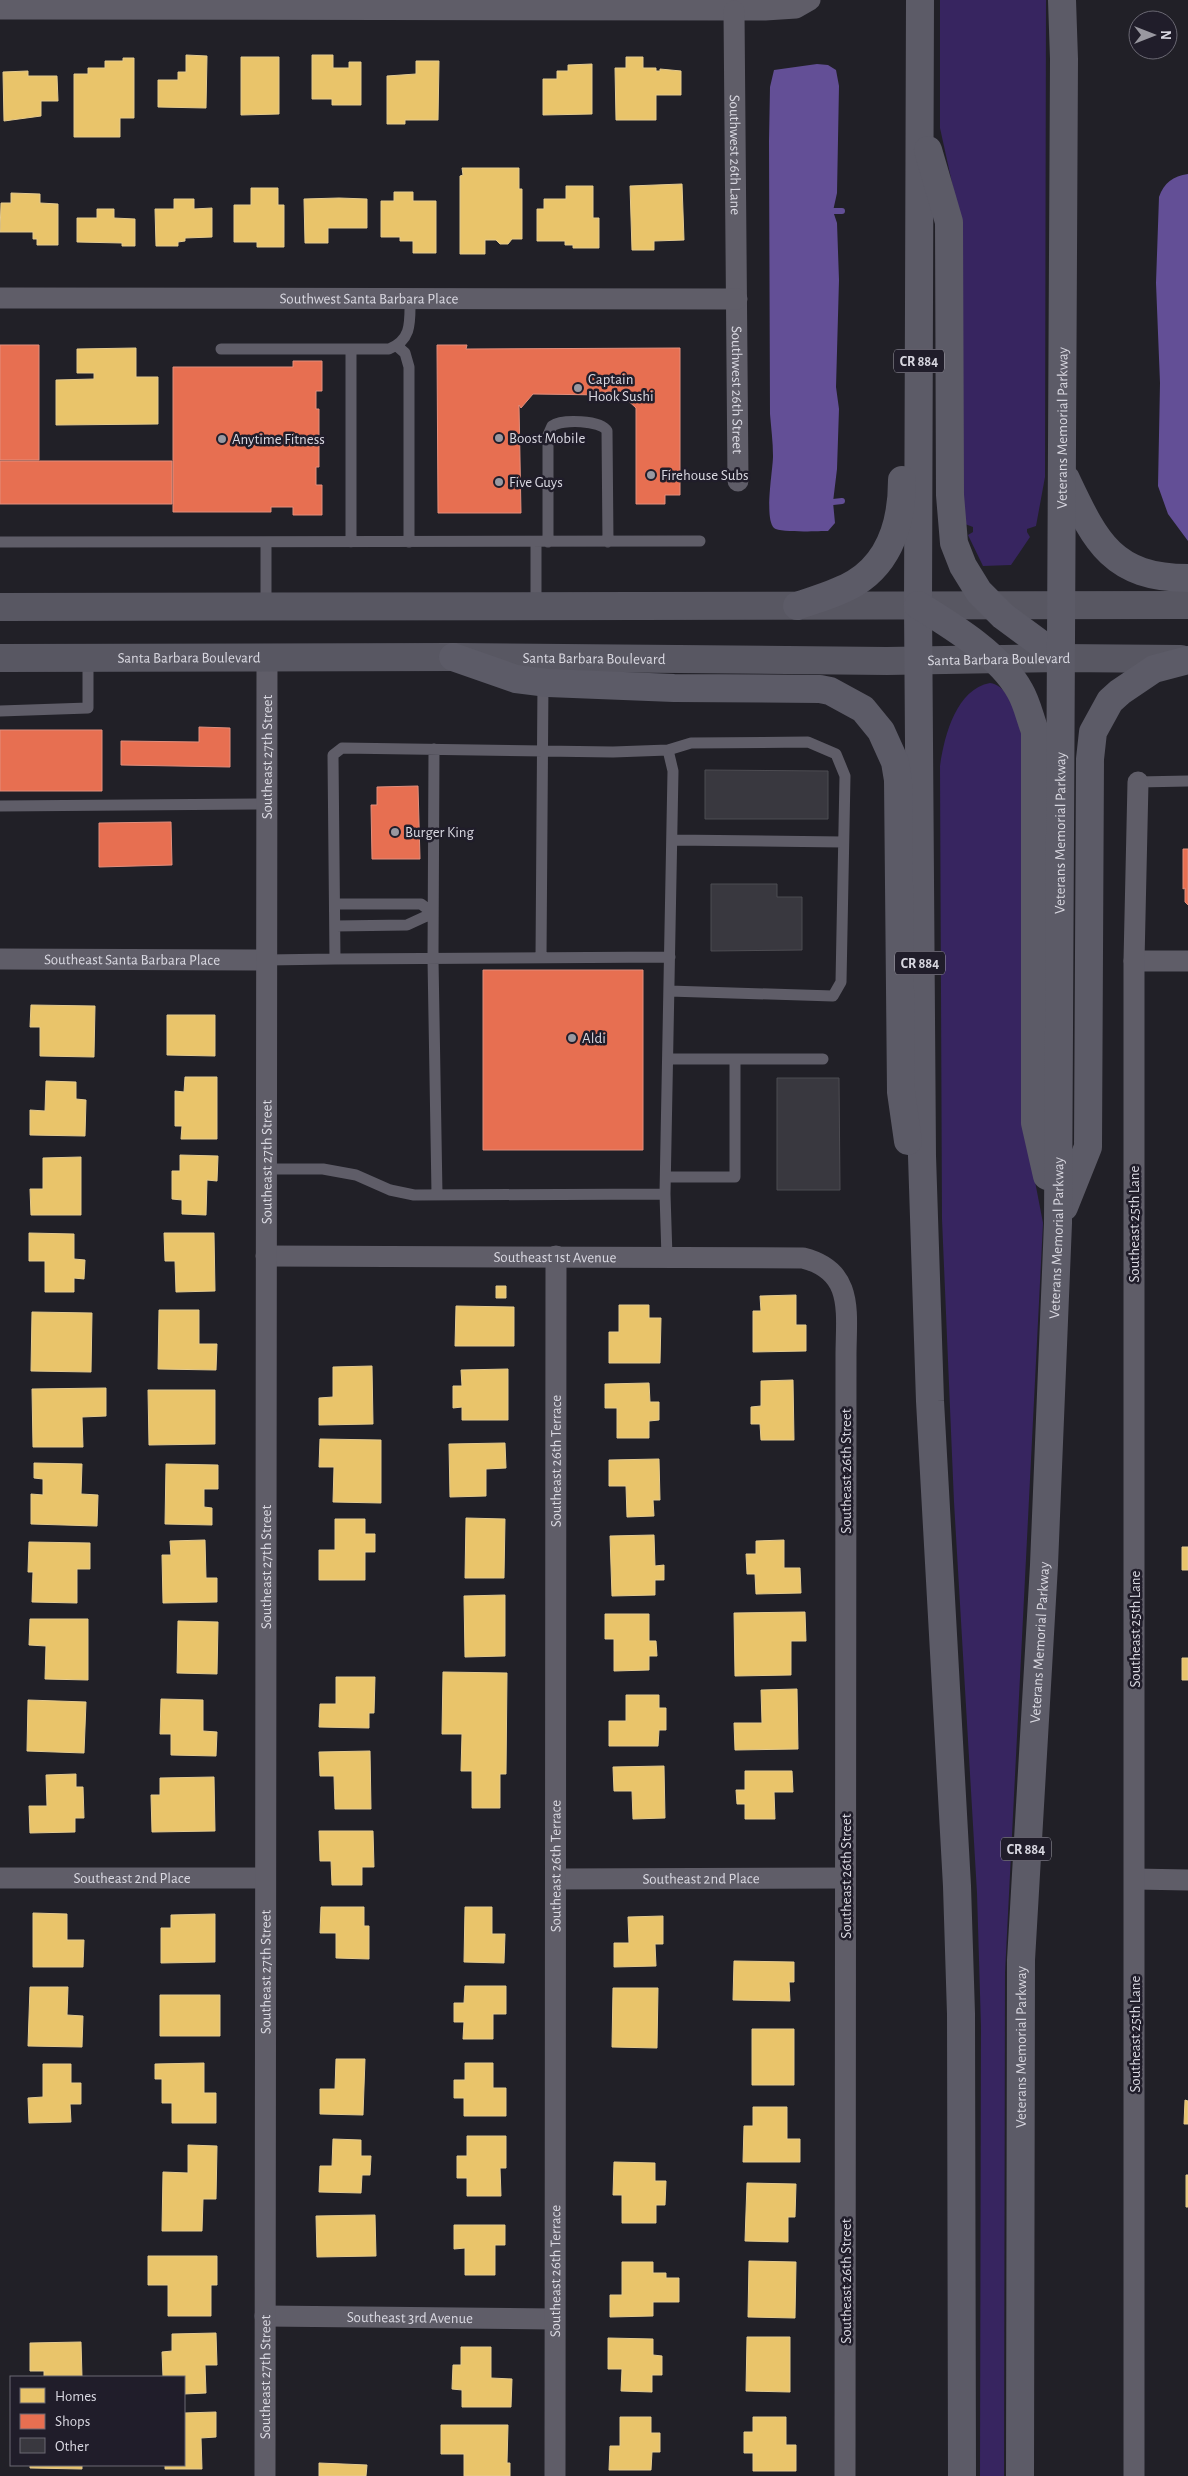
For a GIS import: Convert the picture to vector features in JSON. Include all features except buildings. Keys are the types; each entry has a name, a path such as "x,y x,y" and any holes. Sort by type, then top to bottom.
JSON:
{"highway":[{"name":"CR 884","path":"920,0 918,605 922,1146 930,1400 958,1896 961,2014 962,2476"},
{"name":"Veterans Memorial Parkway","path":"1020,2476 1021,1960 1044,1565 1058,1223 1060,658 1063,472 1062,0"},
{"path":"797,606 855,583 867,573 888,548 895,536 900,517 902,500 900,119 919,59"},
{"path":"919,118 949,222 951,527 963,566 979,592 1003,616 1060,658"},
{"path":"1063,472 1089,527 1097,540 1116,559 1138,570 1156,575 1188,578"},
{"path":"918,605 961,633 1004,670 1019,690 1034,731 1035,1123 1058,1223"},
{"path":"453,657 516,679 545,671 674,688 820,688 855,704 870,716 881,730 895,762 898,780 901,1092 926,1267"},
{"path":"1058,1223 1088,1147 1090,759 1093,732 1110,702 1138,678 1154,669 1188,660"}],"main road":[{"path":"0,607 1188,605"},
{"name":"Santa Barbara Boulevard","path":"0,658 453,657"},
{"name":"Santa Barbara Boulevard","path":"545,671 919,660 1060,658 1188,660"}],"street":[{"path":"0,9 734,11 796,8 810,0"},
{"name":"Southwest 26th Lane","path":"734,11 737,299"},
{"name":"Southwest Santa Barbara Place","path":"0,298 737,299"},
{"name":"Southwest 26th Street","path":"737,299 738,481"},
{"name":"Southeast 27th Street","path":"265,2476 267,658"},
{"name":"Southeast 25th Lane","path":"1134,2476 1134,961 1138,782"},
{"name":"Southeast Santa Barbara Place","path":"0,959 266,960"},
{"path":"1134,961 1188,961"},
{"name":"Southeast 1st Avenue","path":"266,1256 803,1258 827,1267 837,1277"},
{"name":"Southeast 26th Terrace","path":"555,2476 556,1256"},
{"name":"Southeast 26th Street","path":"837,1277 844,1294 846,1308 845,2476"},
{"name":"Southeast 2nd Place","path":"0,1878 265,1878"},
{"name":"Southeast 2nd Place","path":"556,1878 845,1878"},
{"path":"1135,1880 1188,1880"},
{"name":"Southeast 3rd Avenue","path":"265,2316 554,2319"}],"lane":[{"path":"221,350 389,350 397,346 408,336 410,300"},
{"path":"397,346 405,353 409,366 409,542"},
{"path":"351,350 351,542"},
{"path":"548,542 548,435 552,426 560,423 596,423 605,427 607,431 608,542"},
{"path":"0,542 536,543 700,541"},
{"path":"266,542 266,608"},
{"path":"536,543 536,607"},
{"path":"0,711 88,708 88,658"},
{"path":"541,958 542,751 545,671"},
{"path":"335,960 334,755 342,748 542,751 668,750 691,742 808,742 836,754 844,776 844,842 841,982 833,996 669,991"},
{"path":"434,750 433,959 437,1194"},
{"path":"667,1257 665,1194 673,771 668,750"},
{"path":"1138,782 1188,781"},
{"path":"0,806 266,804"},
{"path":"672,840 844,842"},
{"path":"335,904 421,904 433,913"},
{"path":"335,926 406,925 433,913"},
{"path":"266,960 670,957"},
{"path":"668,1059 823,1059"},
{"path":"666,1177 735,1177 735,1059"},
{"path":"266,1169 323,1169 356,1175 390,1190 414,1195 665,1194"}],"shaded area":[{"path":"940,0 1046,0 1045,477 1036,526 1027,529 1030,537 1011,565 983,566 968,535 973,532 973,527 965,524 960,496 961,224 940,128"},
{"path":"817,64 828,65 836,70 839,86 837,193 833,211 837,223 839,280 836,387 839,409 837,469 833,502 835,523 828,531 791,531 774,528 771,523 769,505 773,456 770,414 770,87 774,70"},
{"path":"1188,174 1188,541 1168,514 1158,486 1160,383 1156,283 1159,197 1170,181 1178,176"},
{"path":"990,683 998,686 1009,698 1017,716 1023,742 1023,1119 1043,1223 1005,1973 1004,2476 980,2476 981,2027 977,1893 954,1502 942,1219 940,766 949,729 960,704 968,694 978,687"}],"waterway":[{"path":"833,211 842,211"},
{"path":"833,502 842,501"}],"place":[{"name":"Captain Hook Sushi","path":"578,388"},
{"name":"Boost Mobile","path":"499,438"},
{"name":"Anytime Fitness","path":"222,439"},
{"name":"Firehouse Subs","path":"651,475"},
{"name":"Five Guys","path":"499,482"},
{"name":"Burger King","path":"395,832"},
{"name":"Aldi","path":"572,1038"}]}
